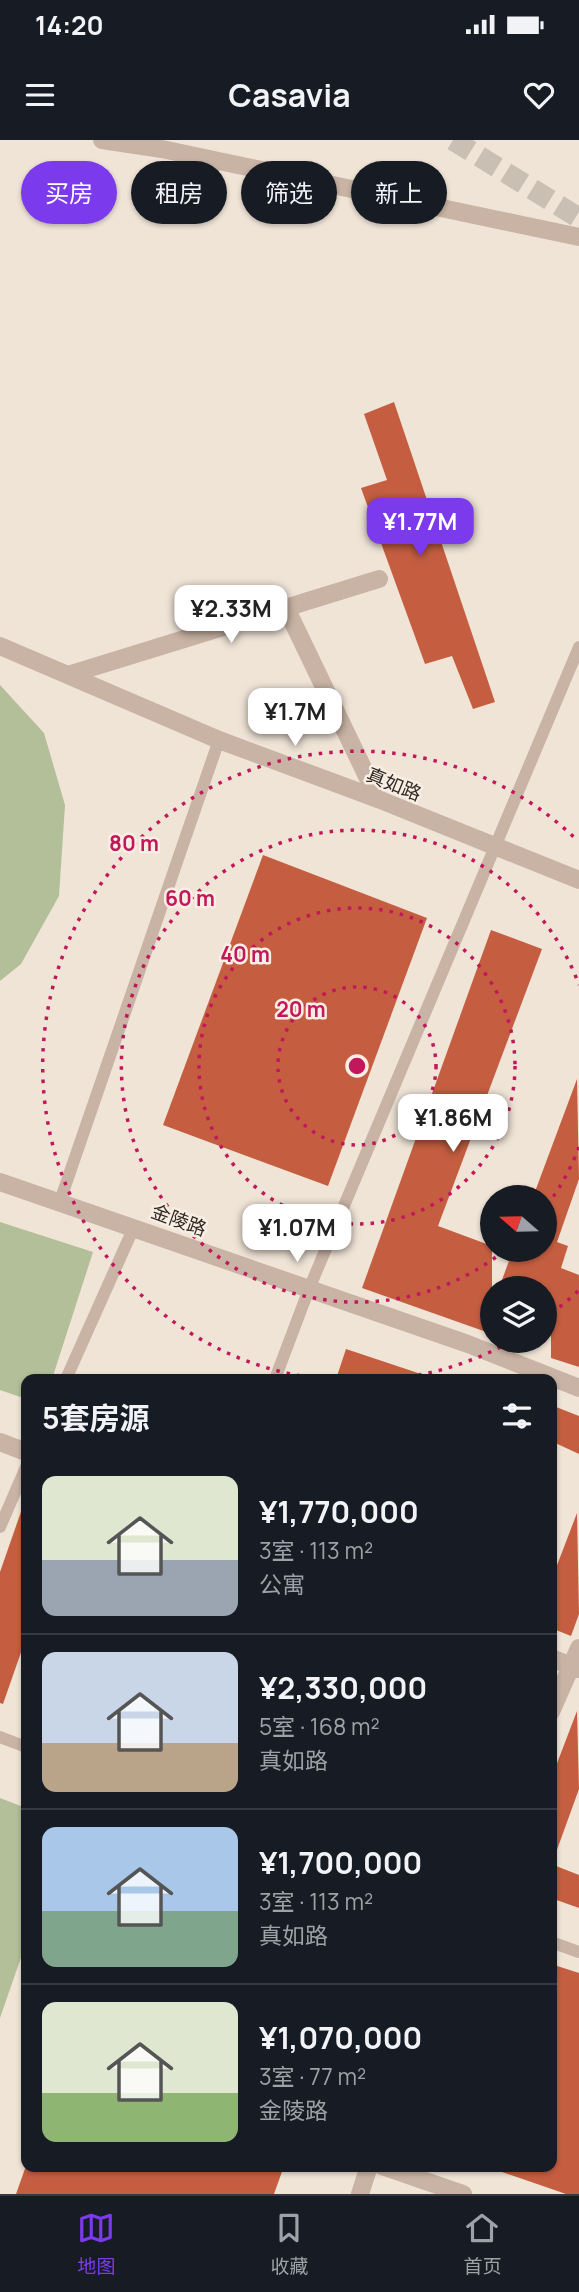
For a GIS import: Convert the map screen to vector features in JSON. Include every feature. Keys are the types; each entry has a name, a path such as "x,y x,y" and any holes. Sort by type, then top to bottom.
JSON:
{"street":[{"path":"102,140 162,149 579,237"},
{"path":"71,674 379,579"},
{"path":"286,608 378,799"},
{"name":"真如路","path":"0,646 71,674 219,740 378,799 579,880"},
{"name":"金陵路","path":"0,1182 468,1344 544,1374"},
{"name":"金陵路","path":"557,1379 579,1388"},
{"path":"0,1442 21,1450"},
{"path":"557,1701 575,1668 579,1648"},
{"path":"557,1660 575,1668"},
{"path":"360,2194 367,2172"},
{"path":"399,2172 463,2194"}],"lane":[{"path":"277,1374 309,1289 493,846 579,647"},
{"path":"60,1201 219,740"},
{"path":"68,1374 134,1227"},
{"path":"0,1527 21,1479"},
{"path":"0,1737 21,1746"},
{"path":"557,1944 579,1952"}],"green space":[{"path":"0,685 44,733 65,805 59,896 21,964 0,981"},
{"path":"0,1222 93,1252 54,1374 21,1374 21,1397 0,1390"},
{"path":"0,1798 21,1806 21,1957 0,2018"}],"building":[{"path":"394,402 495,702 473,709 452,656 425,664 361,488 387,480 364,414"},
{"path":"263,855 427,918 328,1186 163,1125"},
{"path":"491,930 542,949 438,1226 480,1242 480,1262 492,1262 492,1276 480,1276 480,1330 362,1288"},
{"path":"577,1079 579,1179 557,1242 557,1185 537,1185"},
{"path":"557,1242 568,1246 561,1268 579,1275 579,1367 551,1358 551,1353 557,1353 557,1276 503,1276 509,1262 557,1262"},
{"path":"346,1349 421,1374 338,1374"},
{"path":"557,1407 579,1416 579,1454 557,1444"},
{"path":"21,1512 21,1652 3,1704 0,1703 0,1572"},
{"path":"577,1513 579,1614 571,1636 557,1630 557,1565"},
{"path":"577,1711 579,1789 557,1850 557,1763"},
{"path":"557,1866 579,1875 579,1908 557,1900"},
{"path":"557,1966 579,1973 579,2194 566,2194 502,2172 557,2172"},
{"path":"24,2172 282,2172 274,2194 16,2194"}],"tunnel":[{"path":"453,140 579,218"}]}
